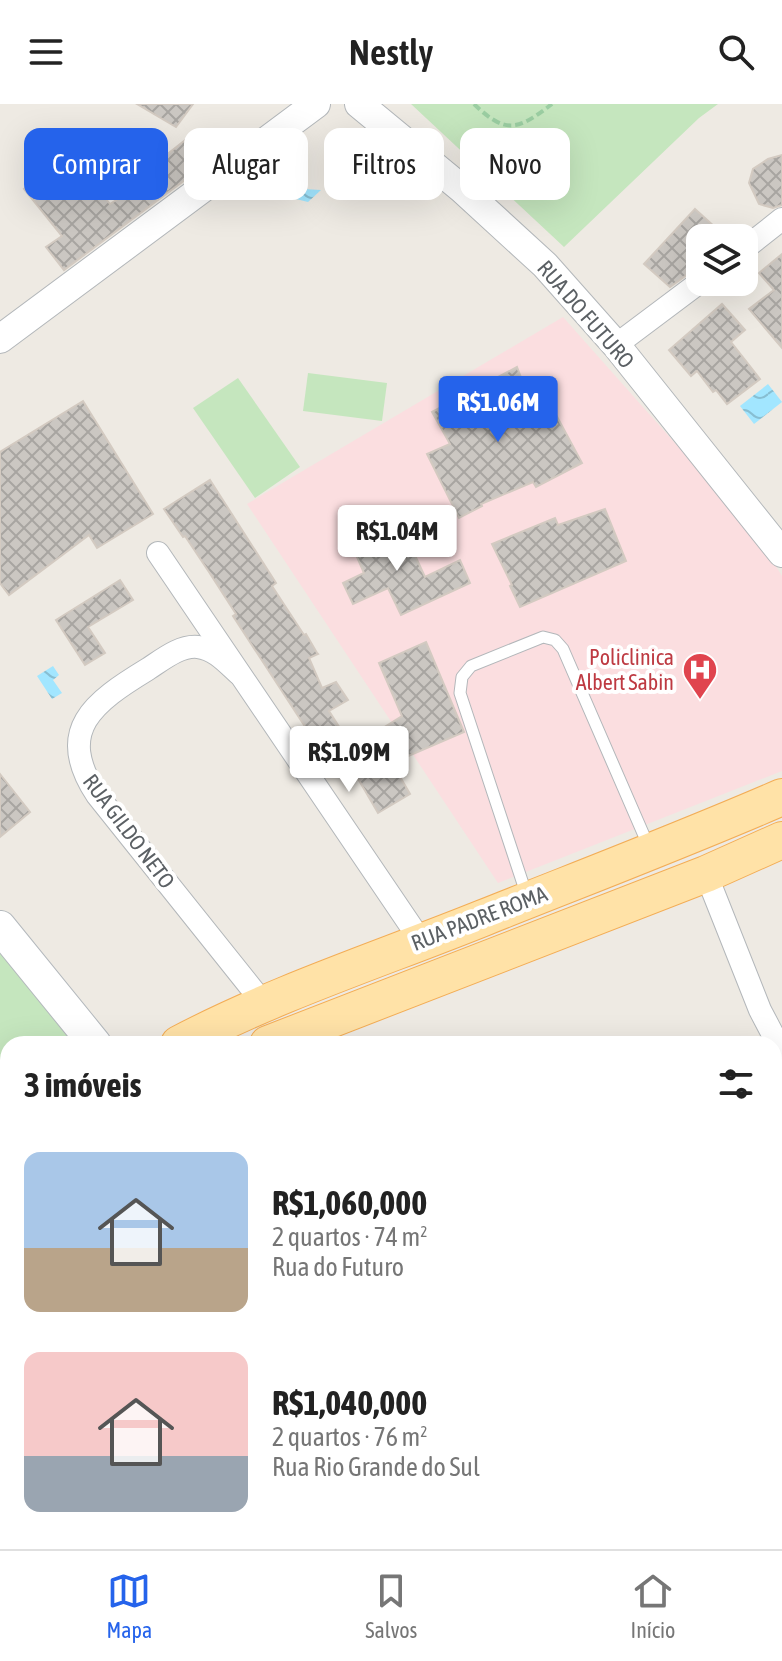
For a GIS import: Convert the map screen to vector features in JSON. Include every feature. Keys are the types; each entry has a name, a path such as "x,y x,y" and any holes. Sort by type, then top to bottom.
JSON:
{"main road":[{"name":"RUA PADRE ROMA","path":"196,1036 264,1004 607,870 782,797"},
{"name":"RUA PADRE ROMA","path":"289,1036 706,874 782,840"},
{"path":"0,927 89,1036"}],"street":[{"path":"0,339 316,104"},
{"name":"RUA DO FUTURO","path":"359,104 462,189 545,265 616,345 782,553"},
{"path":"758,238 782,219"},
{"path":"616,345 686,292"},
{"path":"158,553 421,941"},
{"name":"RUA GILDO NETO","path":"239,674 215,652 198,647 170,655 97,704 80,732 79,745 86,779 97,795 264,1004"},
{"path":"706,874 760,1010 774,1036"},
{"path":"760,1010 782,1032"}],"lane":[{"path":"528,899 460,693 462,677 471,666 543,637 555,640 563,649 651,852"}],"path":[{"path":"474,104 490,120 511,127 531,120 552,104"}],"shaded area":[{"path":"563,317 754,532 782,576 782,771 498,883 247,504"}],"green space":[{"path":"411,104 718,104 699,118 564,247 514,200 570,200 570,128 460,128 460,150 444,135 444,128 437,128"},
{"path":"308,373 387,383 382,421 303,411"},
{"path":"238,378 300,467 255,498 193,408"},
{"path":"0,947 67,1036 0,1036"}],"water":[{"path":"308,189 321,190 308,202 300,200 308,200"},
{"path":"768,384 782,402 754,424 740,406"},
{"path":"53,666 59,675 53,680 62,693 52,699 37,676"}],"building":[{"path":"137,104 193,104 176,127"},
{"path":"184,141 184,181 168,193 168,154"},
{"path":"782,155 782,205 773,208 759,204 749,183 753,169 768,159"},
{"path":"33,200 107,200 110,204 116,200 158,200 64,270 46,247 62,236"},
{"path":"695,209 712,224 686,224 686,275 670,287 644,264"},
{"path":"782,254 782,348 749,309 774,290 759,273"},
{"path":"722,304 745,330 731,342 760,379 727,404 697,371 691,376 669,350"},
{"path":"517,367 537,419 554,411 582,463 536,487 533,482 481,504 459,518 427,454 450,444 432,412"},
{"path":"83,401 153,514 97,548 89,535 9,595 0,583 0,452"},
{"path":"210,480 276,583 272,586 318,654 309,658 322,688 336,682 348,700 329,711 352,747 328,762 233,616 236,614 209,572 164,509"},
{"path":"605,509 626,561 520,607 492,544 555,518 558,525"},
{"path":"376,519 395,558 412,549 425,577 460,560 470,583 401,615 388,588 353,604 343,583 364,573 347,534"},
{"path":"120,580 133,600 88,627 105,653 85,665 56,620"},
{"path":"426,642 464,732 392,763 410,794 378,813 343,753 402,716 379,663"},
{"path":"0,774 30,812 0,837"}],"place":[{"name":"Policlinica Albert Sabin","path":"700,701"}]}
